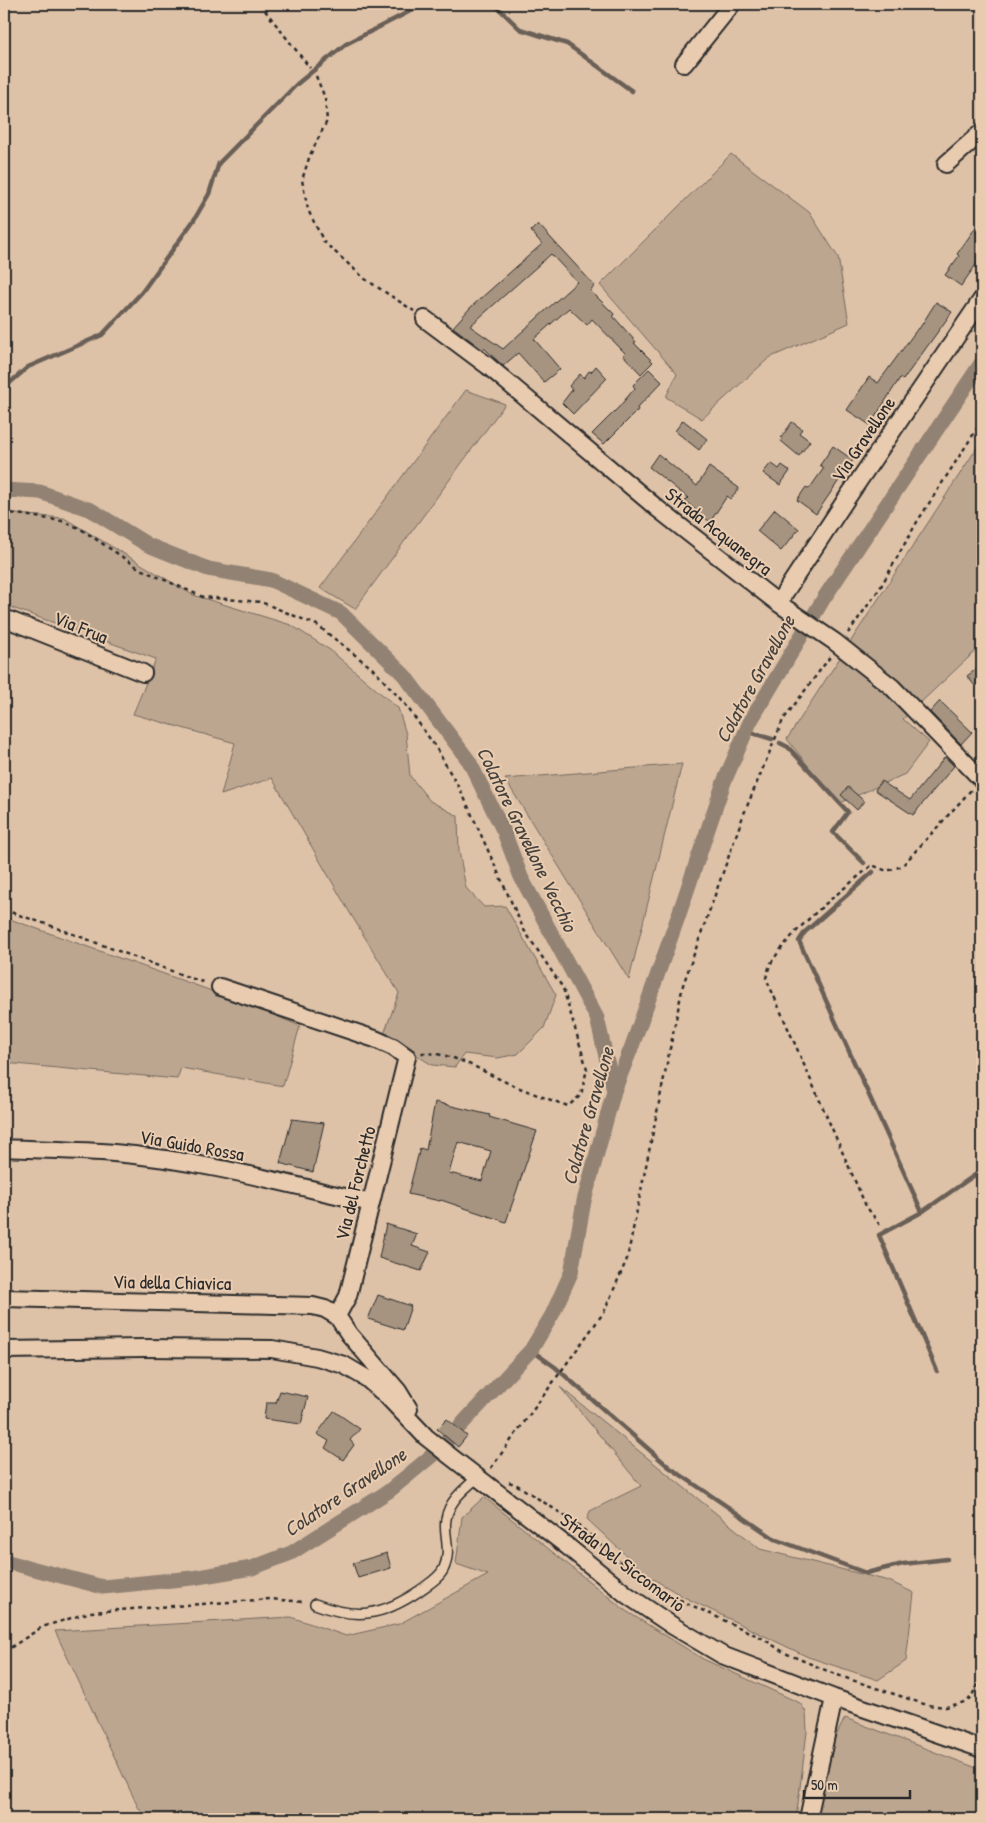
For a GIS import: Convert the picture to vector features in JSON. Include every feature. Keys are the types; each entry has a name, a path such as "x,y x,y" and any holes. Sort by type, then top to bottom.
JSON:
{"street":[{"path":"684,64 732,4"},
{"path":"946,164 982,132"},
{"name":"Via Gravellone","path":"778,603 982,299"},
{"name":"Strada Acquanegra","path":"425,320 488,366 658,509 778,603 837,644 892,687 981,779"},
{"name":"Via Frua","path":"4,618 143,673"},
{"path":"220,987 375,1039 392,1046 407,1057"},
{"name":"Via del Forchetto","path":"337,1316 348,1296 407,1057"},
{"name":"Via Guido Rossa","path":"4,1148 114,1153 158,1158 245,1174 371,1203"},
{"name":"Via della Chiavica","path":"4,1298 313,1306 325,1309 337,1316"},
{"path":"337,1316 349,1334 398,1391 426,1437"},
{"path":"4,1350 272,1349 317,1357 344,1365 366,1378 387,1396 426,1437"},
{"name":"Strada Del Siccomario","path":"426,1437 627,1595 673,1626 722,1655 834,1698 982,1749"},
{"path":"808,1819 834,1698"}],"lane":[{"path":"315,1604 350,1614 366,1614 384,1610 404,1601 432,1582 444,1569 448,1550 446,1520 456,1497 481,1480"}],"path":[{"path":"260,4 310,68"},
{"path":"316,76 325,98 327,121 310,155 302,180 308,210 324,242 365,279 425,320"},
{"path":"481,1480 604,1312 627,1259 683,985 743,816 783,720 880,588 917,522 982,421"},
{"path":"4,512 62,521 81,530 140,569 203,597 261,602 318,625 373,669 405,704 435,746 463,794 524,930 563,988 587,1069 581,1095 568,1106 511,1085 458,1059 434,1053 417,1053 407,1057"},
{"path":"880,1224 866,1206 766,978 771,961 796,933 872,865 887,871 902,866 981,779"},
{"path":"4,910 220,987"},
{"path":"481,1480 505,1480 517,1484 576,1523 633,1573 661,1591 762,1638 785,1653 837,1675 927,1705 946,1707 968,1701 982,1676"},
{"path":"4,1652 42,1627 91,1612 270,1599 315,1604"}],"shaded area":[{"path":"731,154 809,212 838,257 849,323 769,358 702,419 666,397 677,374 600,285"},
{"path":"466,390 505,404 355,609 320,588"},
{"path":"982,440 982,645 903,719 929,742 905,774 838,804 787,739"},
{"path":"4,513 64,518 193,595 291,625 330,650 398,708 406,734 410,776 430,801 458,816 459,851 466,888 484,907 505,906 556,995 544,1028 518,1054 498,1058 464,1054 455,1067 432,1065 384,1034 399,993 350,913 272,778 221,795 235,743 133,714 156,659 4,605"},
{"path":"682,764 629,980 505,779"},
{"path":"4,917 240,1001 300,1026 283,1086 181,1068 177,1079 4,1063"},
{"path":"560,1387 760,1549 889,1581 914,1593 906,1661 878,1680 808,1657 684,1597 648,1576 587,1519 590,1511 641,1486"},
{"path":"484,1497 626,1611 703,1659 800,1703 806,1712 807,1732 796,1819 147,1819 138,1807 55,1631 291,1617 346,1636 399,1624 488,1575 456,1564 462,1517"},
{"path":"845,1718 982,1770 982,1819 814,1819 831,1746"}],"building":[{"path":"538,224 595,286 590,290 614,314 613,316 636,342 634,343 653,362 641,374 623,355 625,353 592,319 587,325 569,308 534,339 560,369 544,382 518,353 503,366 484,348 483,350 453,327 471,307 542,244 531,231","holes":["551,254 577,282 503,349 470,326"]},
{"path":"976,227 982,232 982,256 961,286 945,275"},
{"path":"936,302 952,312 903,380 900,378 870,425 847,410 869,377 878,383 919,329"},
{"path":"596,366 607,378 573,414 562,403 572,390 569,386 580,374 584,378"},
{"path":"649,369 662,382 637,408 638,410 604,444 592,434 619,407 635,388 633,385"},
{"path":"683,420 707,439 699,450 675,431"},
{"path":"792,422 802,429 799,433 810,441 799,456 781,441 781,438"},
{"path":"833,446 853,460 816,514 797,500 806,487 809,489 824,468 820,465"},
{"path":"658,454 697,486 709,467 739,488 731,499 727,496 710,522 685,501 688,498 649,467"},
{"path":"771,463 779,469 782,465 790,471 780,485 763,473"},
{"path":"775,509 799,529 781,551 757,531"},
{"path":"982,665 982,681 975,686 967,676"},
{"path":"940,701 972,732 961,744 930,712"},
{"path":"945,757 954,766 913,815 875,790 881,781 910,800"},
{"path":"848,787 864,801 857,810 841,795"},
{"path":"435,1102 490,1115 489,1117 537,1131 506,1222 441,1200 408,1194 420,1148 426,1150","holes":["458,1142 491,1151 482,1181 449,1173"]},
{"path":"292,1119 324,1123 313,1172 280,1163"},
{"path":"386,1224 417,1234 412,1246 430,1252 421,1271 379,1258"},
{"path":"378,1295 411,1306 403,1330 368,1319"},
{"path":"280,1391 308,1397 301,1424 264,1419 266,1403 276,1403"},
{"path":"334,1411 360,1429 350,1440 354,1445 343,1460 325,1448 329,1441 317,1434"},
{"path":"447,1419 467,1436 458,1447 437,1429"},
{"path":"387,1553 391,1568 358,1578 353,1563"}],"waterway":[{"path":"4,388 28,367 102,335 142,292 194,220 209,194 219,163 297,84 346,44 424,4"},
{"path":"494,4 520,29 567,44 632,91"},
{"name":"Colatore Gravellone","path":"4,1561 103,1587 192,1578 252,1568 291,1553 389,1491 435,1453 531,1350 552,1315 571,1273 584,1201 614,1091 678,917 724,782 750,722 824,598 982,362"},
{"name":"Colatore Gravellone Vecchio","path":"4,490 40,492 91,510 148,545 208,569 271,580 341,613 404,675 469,761 504,832 521,877 597,1018 614,1091"},
{"path":"746,731 772,739"},
{"path":"780,743 788,747 848,812 833,832 864,863"},
{"path":"873,872 805,932 799,941 922,1212"},
{"path":"937,1371 879,1235 922,1212 982,1170"},
{"path":"531,1350 555,1367 669,1467 775,1539 866,1573 903,1564 947,1559"}]}
